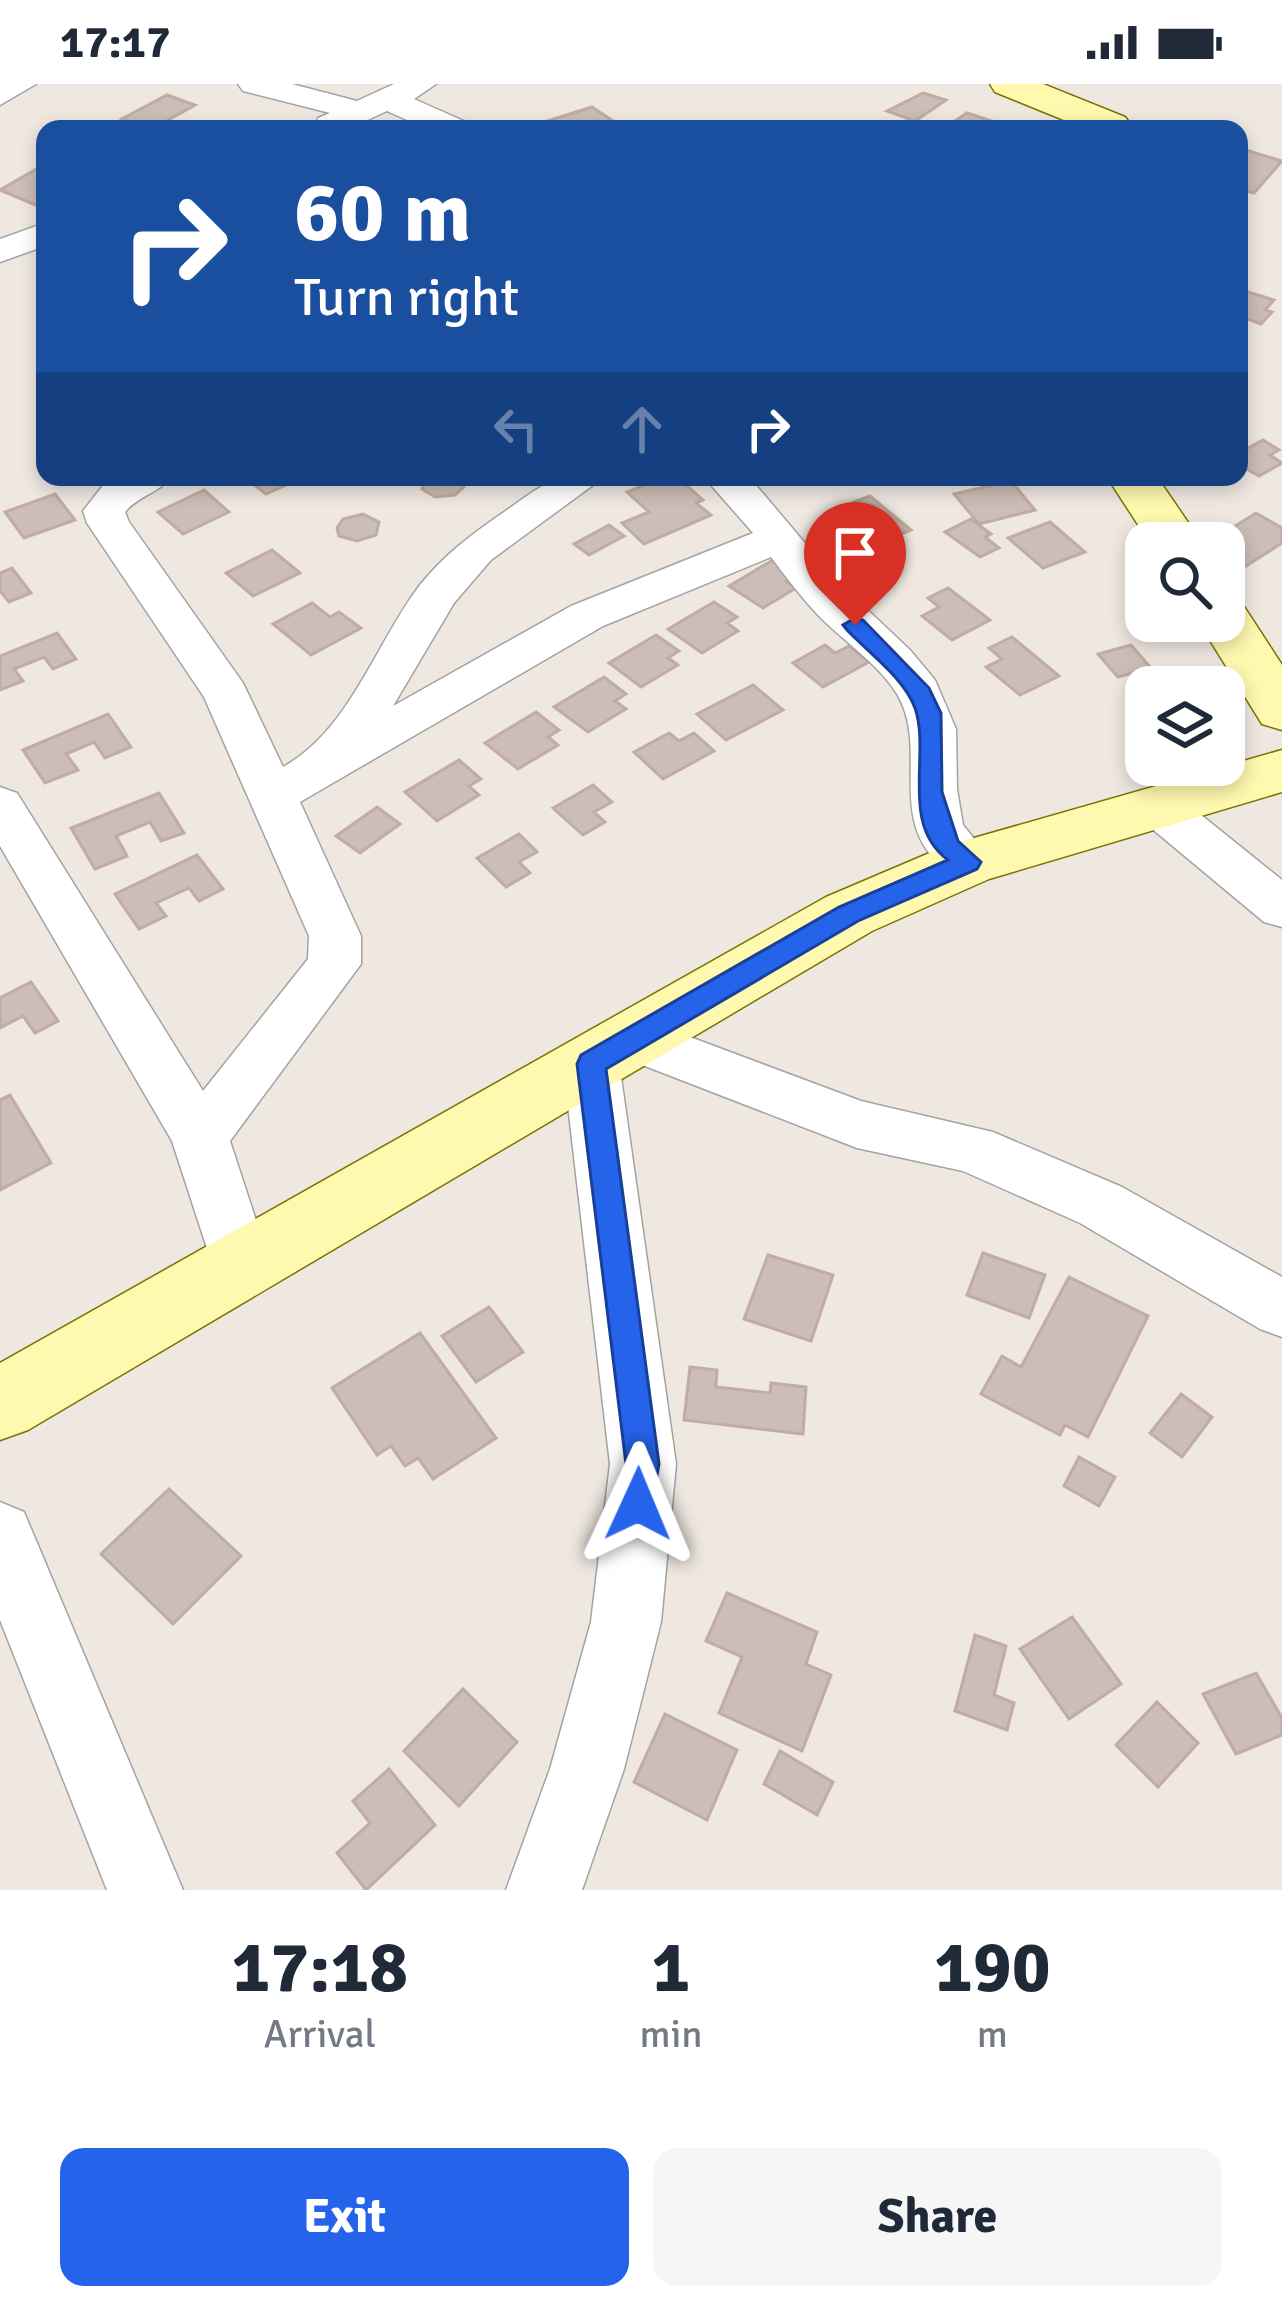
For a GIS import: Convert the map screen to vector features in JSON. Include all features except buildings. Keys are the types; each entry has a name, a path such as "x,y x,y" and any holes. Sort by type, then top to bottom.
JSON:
{"main road":[{"path":"1009,84 1099,120"},
{"path":"1138,486 1162,522"},
{"path":"1239,642 1282,710"},
{"path":"0,1404 849,914 968,862 1282,771"}],"street":[{"path":"0,95 20,84"},
{"path":"254,84 377,106 424,120"},
{"path":"342,120 420,84"},
{"path":"0,251 36,237"},
{"path":"135,486 110,501 104,511 108,523 226,694 335,936 334,964 200,1137"},
{"path":"322,769 384,684 436,595 476,551 571,486"},
{"path":"733,486 823,594 918,688 929,713 929,792 947,846 968,862"},
{"path":"272,796 587,616 778,538"},
{"path":"0,805 200,1137 241,1266"},
{"path":"1157,806 1282,908"},
{"path":"544,1890 587,1769 626,1622 643,1464 612,1051 857,1124 972,1149 1101,1205 1282,1309"},
{"path":"0,1535 145,1890"}],"route":[{"path":"638,1504 643,1464 591,1064 849,914 968,862 947,846 929,792 929,713 918,688 855,625"}]}
